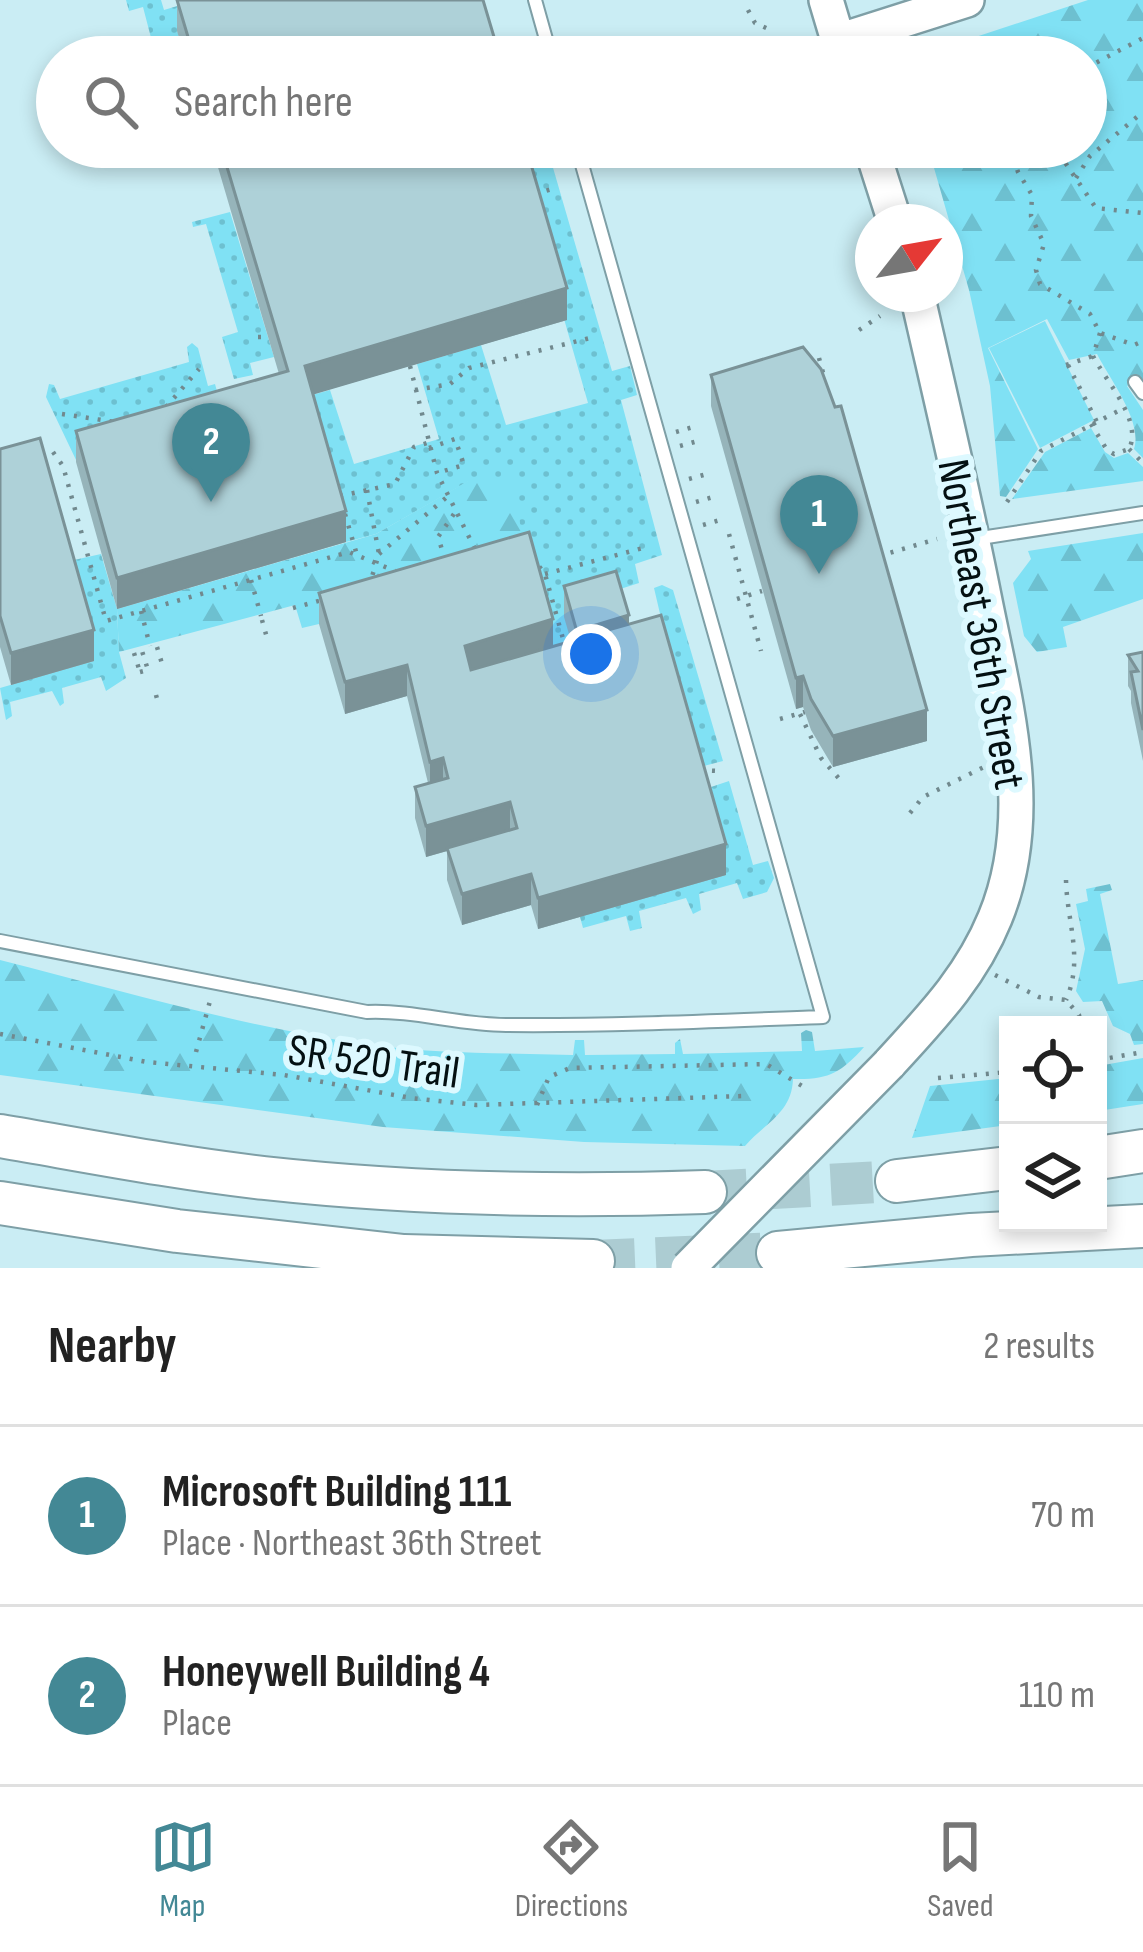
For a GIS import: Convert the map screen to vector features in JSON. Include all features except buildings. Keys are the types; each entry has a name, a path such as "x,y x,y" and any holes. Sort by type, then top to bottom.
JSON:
{"highway":[{"path":"0,1115 162,1164"},
{"path":"0,1136 162,1164 354,1186 595,1196 705,1192"},
{"path":"897,1181 999,1169"},
{"path":"0,1203 177,1231 404,1256 593,1261"},
{"path":"1107,1213 1143,1207"},
{"path":"778,1253 971,1235 1143,1226"},
{"path":"971,1235 999,1230"}],"street":[{"path":"826,0 837,36"},
{"path":"874,36 967,0"},
{"path":"878,168 889,204"},
{"name":"Northeast 36th Street","path":"688,1268 955,993 996,916 1011,869 1016,771 973,539 920,312"}],"lane":[{"path":"536,0 545,36"},
{"path":"0,941 367,1012 500,1025 688,1024 823,1016 583,168"},
{"path":"973,539 1143,513"}],"path":[{"path":"748,10 754,23 773,31"},
{"path":"1107,57 1143,38"},
{"path":"1107,142 1143,112"},
{"path":"1017,168 1032,195 1031,216 1044,244 1036,270 1040,284 1090,314 1100,333 1134,345 1143,341"},
{"path":"1067,168 1096,208 1143,213"},
{"path":"1076,178 1082,168"},
{"path":"531,196 552,189"},
{"path":"859,330 880,316"},
{"path":"1093,356 1067,365 1107,450 1114,454 1130,449 1134,424 1093,356 1100,333"},
{"path":"258,337 268,337"},
{"path":"415,390 450,384 469,368 594,337"},
{"path":"1134,345 1138,361"},
{"path":"819,358 830,399"},
{"path":"410,366 437,473 472,536 481,565"},
{"path":"151,413 177,398 200,369"},
{"path":"1007,502 1041,451 1124,408"},
{"path":"62,414 118,422"},
{"path":"357,555 340,496 395,484 414,447 455,440 464,465 437,473"},
{"path":"1130,449 1143,463"},
{"path":"53,452 63,466 106,621 349,552 396,572"},
{"path":"368,490 379,554 369,588"},
{"path":"379,554 447,497"},
{"path":"449,572 438,537 456,511"},
{"path":"728,534 761,651"},
{"path":"879,542 880,556 937,539"},
{"path":"544,574 647,547"},
{"path":"520,553 536,558 544,574 569,661"},
{"path":"251,580 267,638"},
{"path":"736,598 762,592"},
{"path":"293,608 331,598"},
{"path":"141,611 164,667"},
{"path":"156,695 159,706"},
{"path":"780,719 802,713 820,758 843,783"},
{"path":"910,813 922,796 984,767"},
{"path":"696,770 718,771"},
{"path":"1066,880 1077,958 1066,1000"},
{"path":"1004,981 1039,997 1066,1000 1079,1016"},
{"path":"196,1052 213,983"},
{"name":"SR 520 Trail","path":"0,1034 147,1062 284,1075 476,1105 743,1096"},
{"path":"1107,1058 1143,1052"},
{"path":"537,1105 549,1077 570,1068 754,1063 779,1070 807,1089"},
{"path":"938,1078 999,1073"}],"green space":[{"path":"126,0 161,0 164,10 197,0 270,0 177,30 179,36 151,36 143,7 129,11"},
{"path":"1088,0 1143,0 1143,380 1127,386 1143,410 1143,458 1134,449 1130,413 1097,354 1069,360 1047,319 988,348 1038,449 1006,497 1000,496 990,386 963,269 963,204 944,204 934,168 1107,168 1107,36 979,36"},
{"path":"521,168 553,168 612,371 630,366 637,395 621,400 662,555 635,564 639,583 614,591 579,670 319,624 514,481 469,481 376,534 346,542 305,397 330,390 354,464 439,439 417,364 481,345 506,425 588,403"},
{"path":"230,212 274,357 250,363 253,375 234,379 222,337 238,332 206,224 193,227 192,222"},
{"path":"1045,321 1094,420 1040,448 989,348"},
{"path":"192,343 198,348 208,386 215,384 225,420 77,462 46,397 49,384 60,399 189,362 187,347"},
{"path":"1091,428 1105,452 1114,458 1128,453 1143,467 1143,481 1012,499 1045,452"},
{"path":"468,481 514,481 522,537 319,624 302,628 295,605 119,652 117,609 376,534"},
{"path":"1143,533 1143,599 1063,627 1067,647 1037,652 1024,636 1013,583 1031,559 1028,551"},
{"path":"101,554 117,609 126,678 106,691 101,677 62,688 64,703 60,706 52,691 10,702 12,716 6,720 0,688 93,661 65,562"},
{"path":"662,585 673,590 723,761 696,768 654,588"},
{"path":"729,781 753,865 768,861 774,878 767,892 743,899 737,883 699,894 701,910 693,914 686,898 639,911 642,928 630,931 626,916 583,928 580,917 702,790"},
{"path":"1110,884 1112,890 1100,894 1118,984 1143,980 1143,1044 1134,1045 1130,1034 1113,1026 1102,1001 1083,1002 1076,991 1085,949 1076,904 1088,901 1086,889"},
{"path":"0,960 230,1018 395,1048 573,1055 575,1040 584,1040 585,1055 675,1054 680,1039 683,1054 802,1051 801,1033 806,1030 812,1032 815,1051 864,1047 833,1073 793,1079 783,1109 745,1146 584,1142 383,1127 0,1075"},
{"path":"1143,1058 1143,1104 1107,1110 1107,1064"},
{"path":"999,1079 999,1126 912,1138 930,1086"}],"tunnel":[{"path":"705,1192 897,1181"},
{"path":"593,1261 778,1253"}],"place":[{"name":"Honeywell Building 4","path":"211,502"},
{"name":"Microsoft Building 111","path":"819,574"}]}
